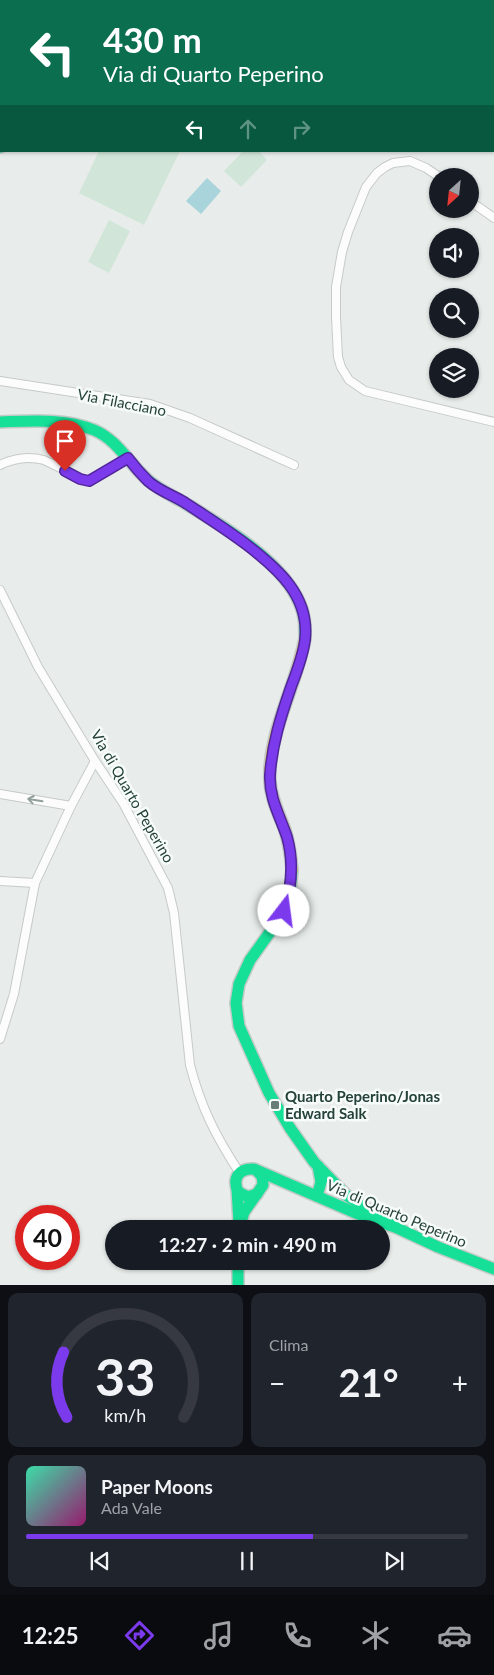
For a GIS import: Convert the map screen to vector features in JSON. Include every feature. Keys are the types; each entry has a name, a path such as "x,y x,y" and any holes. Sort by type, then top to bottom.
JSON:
{"street":[{"path":"429,171 418,164 402,161 385,167 369,181 366,187 342,252 336,288 338,357 341,367 349,380 365,390 494,422"},
{"path":"479,207 494,218"},
{"name":"Via Filacciano","path":"0,381 150,404 190,418 294,465"},
{"path":"0,422 37,420 82,426 103,434 128,458 112,469 87,481 37,458 20,459 0,465"},
{"name":"Via di Quarto Peperino","path":"128,458 149,482 225,528 271,563 292,586 303,613 306,630 302,655 280,720 273,748 270,776 271,790 287,837 291,858 292,876 290,893 276,928 247,964 238,988 236,1002 238,1022 256,1067 288,1126 317,1164 348,1197 395,1227"},
{"name":"Via di Quarto Peperino","path":"0,590 38,667 123,803 168,888 174,914 192,1073 211,1126 239,1172"},
{"path":"0,1040 14,994 35,883 71,806 95,761"},
{"path":"0,794 71,806"},
{"path":"0,882 35,883"},
{"path":"317,1164 321,1182 318,1196"},
{"path":"238,1220 235,1180 239,1172 246,1168 256,1170 263,1178 259,1192 244,1212 242,1220"},
{"name":"Via di Quarto Peperino","path":"256,1170 365,1217 395,1227 438,1247 494,1269"},
{"path":"332,1180 332,1202"},
{"path":"236,1190 246,1196 259,1192 270,1185 288,1184"},
{"path":"238,1270 238,1285"}],"green space":[{"path":"99,152 180,152 144,225 79,193"},
{"path":"242,152 260,152 267,160 241,187 224,171"},
{"path":"109,220 130,231 109,273 88,262"}],"water":[{"path":"207,178 221,191 201,214 186,201"}],"traffic: fast":[{"path":"0,422 60,422 83,426 102,434 117,446 142,475 154,485 236,535 281,574 302,608 305,638"},
{"path":"292,871 290,891 280,918 250,960 239,984 236,1003 239,1026 269,1093 290,1128 314,1162 347,1196 395,1227"},
{"path":"317,1196 321,1182 318,1166"},
{"path":"257,1194 248,1197 238,1192 236,1178 244,1170 254,1169 365,1217 395,1227 438,1247 494,1269"},
{"path":"242,1220 244,1212 263,1185 262,1176 256,1170"},
{"path":"237,1189 239,1220"},
{"path":"238,1270 238,1285"}],"traffic: slow":[{"path":"292,871 290,850 285,830 272,794 270,764 273,746 296,674 305,638"}],"place":[{"name":"Quarto Peperino/Jonas Edward Salk","path":"275,1105"}],"route":[{"path":"65,471 80,479 89,481 128,458 149,482 225,528 271,563 292,586 305,621 305,642 280,720 273,748 270,776 271,790 287,837 291,858 292,876 290,893 284,911"}]}
